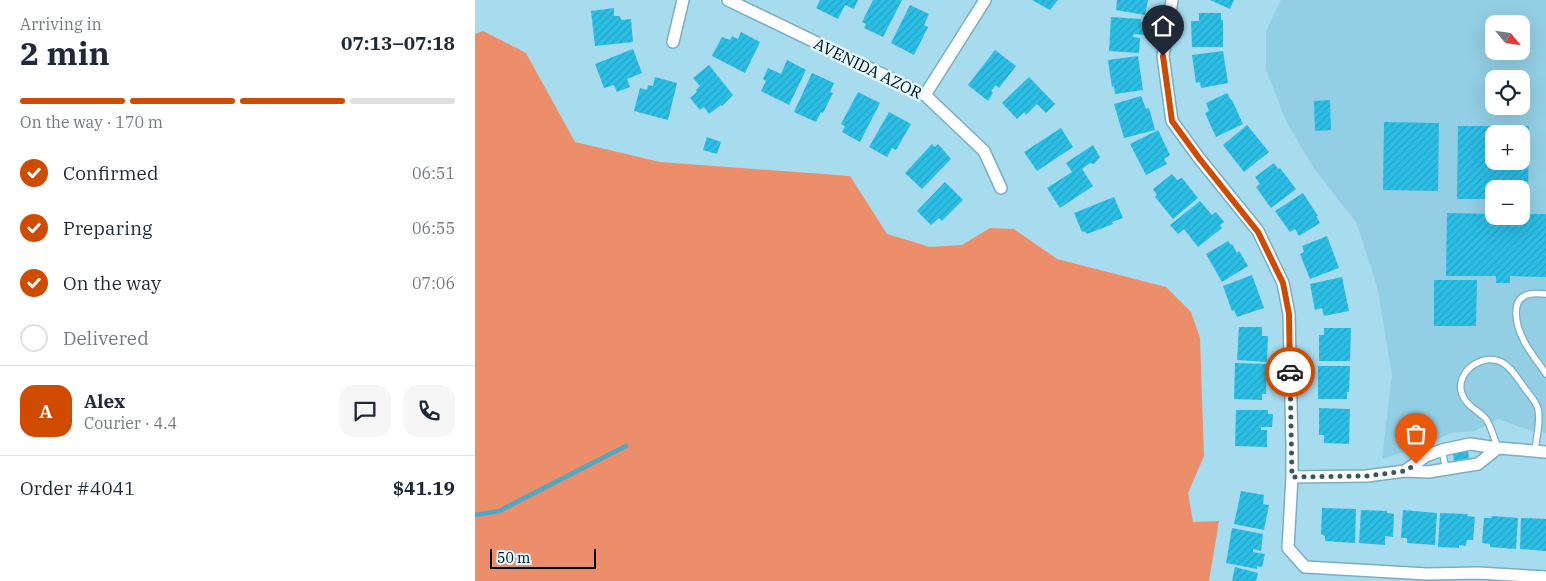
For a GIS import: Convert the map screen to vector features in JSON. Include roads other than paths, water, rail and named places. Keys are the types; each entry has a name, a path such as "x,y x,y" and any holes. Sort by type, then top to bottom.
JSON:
{"street":[{"path":"673,42 683,0"},
{"name":"AVENIDA AZOR","path":"728,0 925,95 984,151 1001,188"},
{"path":"925,95 985,0"},
{"path":"1172,0 1163,56 1172,121 1258,232 1283,283 1289,314 1292,477 1288,548 1305,567 1455,577 1478,573 1546,577"},
{"path":"1405,471 1426,456 1442,450 1470,444 1540,452"},
{"path":"1292,477 1367,476 1405,471 1428,472 1478,464 1498,448"}],"lane":[{"path":"1545,370 1523,340 1515,316 1516,307 1523,297 1530,294 1546,294"},
{"path":"1498,448 1486,419 1471,408 1462,394 1461,388 1466,373 1481,360 1495,360 1503,363 1513,372 1533,400 1537,409 1540,452"},
{"path":"1442,450 1446,469"}],"waterway":[{"path":"475,515 499,511 626,446"}]}
